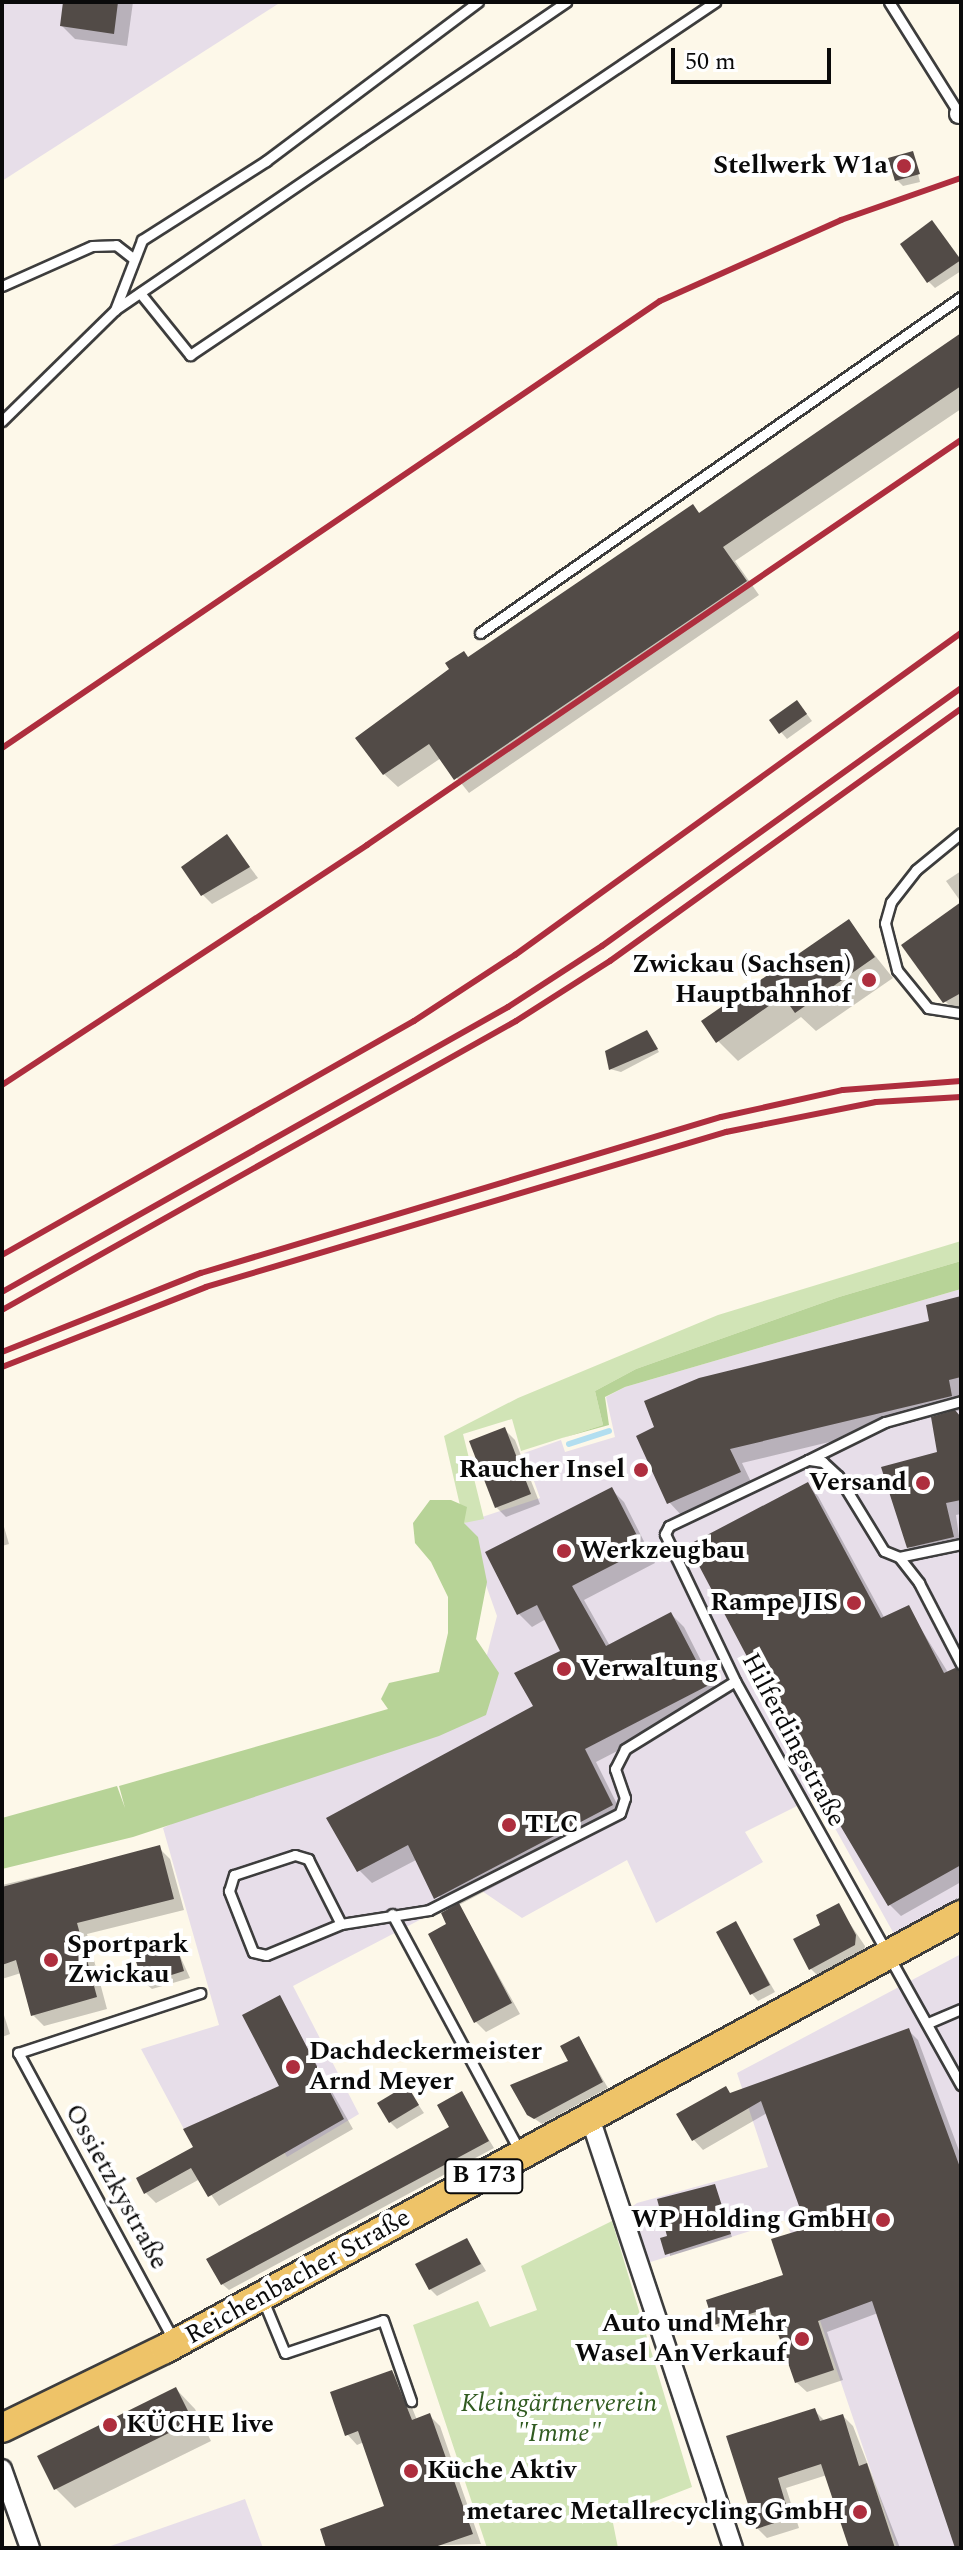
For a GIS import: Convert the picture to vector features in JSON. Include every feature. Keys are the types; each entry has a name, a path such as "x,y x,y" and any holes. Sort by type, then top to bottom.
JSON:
{"main road":[{"name":"Reichenbacher Straße","path":"2,2428 175,2344 961,1915"}],"street":[{"path":"590,2118 733,2548"},
{"path":"2,2469 30,2548"}],"lane":[{"path":"115,310 142,240 266,161 478,2"},
{"path":"2,421 115,310 566,2"},
{"path":"140,293 190,355 715,2"},
{"path":"889,2 960,115"},
{"path":"2,286 92,246 116,245 134,259"},
{"path":"480,633 961,297"},
{"path":"961,833 916,870 891,902 885,923 887,950 897,970 928,1008 961,1013"},
{"path":"808,1460 885,1422 961,1401"},
{"path":"808,1460 823,1462 838,1476 874,1540 899,1557 919,1583 961,1664"},
{"name":"Hilferdingstraße","path":"808,1460 669,1526 665,1542 735,1681 886,1956 928,2023 961,2085"},
{"path":"899,1557 961,1544"},
{"path":"341,1924 308,1859 295,1855 234,1875 229,1891 253,1952 266,1955 341,1924 429,1910 620,1813 625,1798 615,1769 625,1749 735,1681"},
{"path":"392,1914 521,2155"},
{"name":"Ossietzkystraße","path":"175,2344 18,2053 200,1993"},
{"path":"928,2023 961,2009"},
{"path":"261,2296 285,2353 383,2320 411,2401"}],"shaded area":[{"path":"2,2 281,2 2,181"},
{"path":"961,1289 961,1897 894,1934 817,1796 745,1832 763,1862 656,1923 627,1860 522,1918 479,1889 293,1986 359,2114 287,2157 262,2112 194,2148 141,2049 219,2025 163,1828 482,1674 497,1616 464,1523 540,1498 524,1453 561,1440 565,1452 615,1437 606,1397 625,1387"},
{"path":"961,1954 961,2548 897,2548 786,2220 628,2269 612,2221 637,2203 768,2167 737,2073"},
{"path":"245,2499 263,2548 105,2548"}],"green space":[{"path":"961,1241 961,1261 839,1297 636,1369 595,1391 603,1425 521,1451 512,1419 463,1434 484,1519 464,1523 444,1436 518,1398 718,1315"},
{"path":"961,1261 961,1289 625,1387 605,1397 609,1425 562,1438 603,1425 595,1391 636,1369 839,1297"},
{"path":"430,1500 451,1500 467,1507 464,1523 478,1537 487,1582 476,1639 499,1673 486,1715 439,1736 133,1837 2,1869 2,1818 117,1786 125,1808 119,1786 388,1709 381,1699 389,1683 439,1672 448,1633 448,1597 431,1562 415,1543 413,1523"},
{"name":"Kleingärtnerverein \"Imme\"","path":"612,2221 692,2487 612,2518 618,2548 487,2548 413,2325 478,2301 490,2327 537,2310 521,2266"}],"building":[{"path":"63,2 118,2 114,34 60,26"},
{"name":"Stellwerk W1a","path":"913,151 920,174 895,181 888,158"},
{"path":"932,220 961,260 927,283 900,244"},
{"path":"961,333 961,386 723,547 747,581 454,780 429,744 383,775 355,738 449,669 445,663 464,651 468,657 693,504 699,513"},
{"path":"797,700 807,714 779,734 769,720"},
{"path":"227,834 250,867 201,896 181,867"},
{"path":"961,902 961,993 943,1003 901,945"},
{"path":"849,919 875,957 795,1013 783,996 716,1043 701,1021"},
{"path":"647,1030 658,1049 609,1070 605,1051"},
{"path":"961,1296 961,1377 949,1380 952,1396 730,1449 741,1472 667,1504 636,1436 654,1427 644,1401 699,1378 929,1321 926,1305"},
{"path":"955,1410 961,1417 961,1500 946,1503 954,1537 907,1548 881,1467 937,1452 931,1417"},
{"path":"505,1427 531,1494 495,1508 469,1441"},
{"path":"808,1482 881,1618 909,1605 944,1673 955,1668 961,1671 961,1865 888,1906 806,1768 688,1545"},
{"path":"612,1487 644,1549 572,1586 606,1646 671,1612 709,1685 585,1749 613,1805 434,1899 408,1845 357,1872 326,1818 533,1706 514,1673 560,1651 537,1605 517,1615 485,1552"},
{"name":"Sportpark Zwickau","path":"160,1845 174,1899 77,1923 97,1997 31,2016 16,1960 2,1965 2,1887"},
{"path":"459,1903 512,2003 474,2023 428,1934 446,1924 441,1913"},
{"path":"839,1903 856,1935 855,1945 809,1970 793,1939 820,1925 816,1915"},
{"path":"736,1921 770,1985 750,1995 716,1932"},
{"path":"176,1943 184,1971 143,1984 134,1955"},
{"path":"280,1995 344,2119 208,2197 191,2168 144,2194 136,2178 193,2147 183,2129 279,2086 242,2015"},
{"name":"WP Holding GmbH","path":"909,2028 961,2170 961,2548 955,2548 872,2301 818,2321 834,2370 795,2383 769,2308 714,2325 706,2300 783,2275 771,2239 807,2228 761,2101 692,2141 676,2114 726,2086 730,2093"},
{"path":"579,2036 603,2082 534,2119 527,2115 510,2085 568,2061 560,2046"},
{"path":"407,2085 419,2105 389,2123 377,2103"},
{"path":"462,2091 489,2141 221,2285 206,2259 449,2127 437,2105"},
{"path":"715,2184 731,2234 665,2255 660,2238 667,2236 657,2199"},
{"path":"467,2238 481,2264 429,2290 415,2264"},
{"name":"Küche Aktiv","path":"392,2370 412,2420 430,2413 473,2534 432,2548 326,2548 320,2529 384,2506 358,2431 345,2436 330,2392"},
{"path":"176,2387 193,2421 54,2490 37,2456"},
{"path":"815,2408 820,2421 843,2414 859,2466 867,2463 895,2548 849,2548 821,2464 778,2478 790,2518 756,2529 726,2436"}],"waterway":[{"path":"569,1444 609,1431"}],"railway":[{"path":"2,748 660,301 841,220 961,178"},
{"path":"2,1085 367,845 961,440"},
{"path":"2,1255 414,1021 515,955 961,633"},
{"path":"2,1292 508,1007 602,946 961,688"},
{"path":"2,1310 516,1021 610,961 961,709"},
{"path":"2,1352 201,1273 721,1117 843,1090 961,1081"},
{"path":"2,1367 206,1287 726,1132 876,1102 961,1097"}],"place":[{"name":"Stellwerk W1a","path":"904,166"},
{"name":"Zwickau (Sachsen) Hauptbahnhof","path":"869,980"},
{"name":"Raucher Insel","path":"641,1470"},
{"name":"Versand","path":"923,1483"},
{"name":"Werkzeugbau","path":"564,1551"},
{"name":"Rampe JIS","path":"854,1603"},
{"name":"Verwaltung","path":"564,1669"},
{"name":"TLC","path":"509,1825"},
{"name":"Sportpark Zwickau","path":"51,1960"},
{"name":"Dachdeckermeister Arnd Meyer","path":"293,2067"},
{"name":"WP Holding GmbH","path":"883,2220"},
{"name":"Auto und Mehr Wasel AnVerkauf","path":"802,2339"},
{"name":"KÜCHE live","path":"110,2425"},
{"name":"Küche Aktiv","path":"411,2471"},
{"name":"metarec Metallrecycling GmbH","path":"860,2512"}]}
